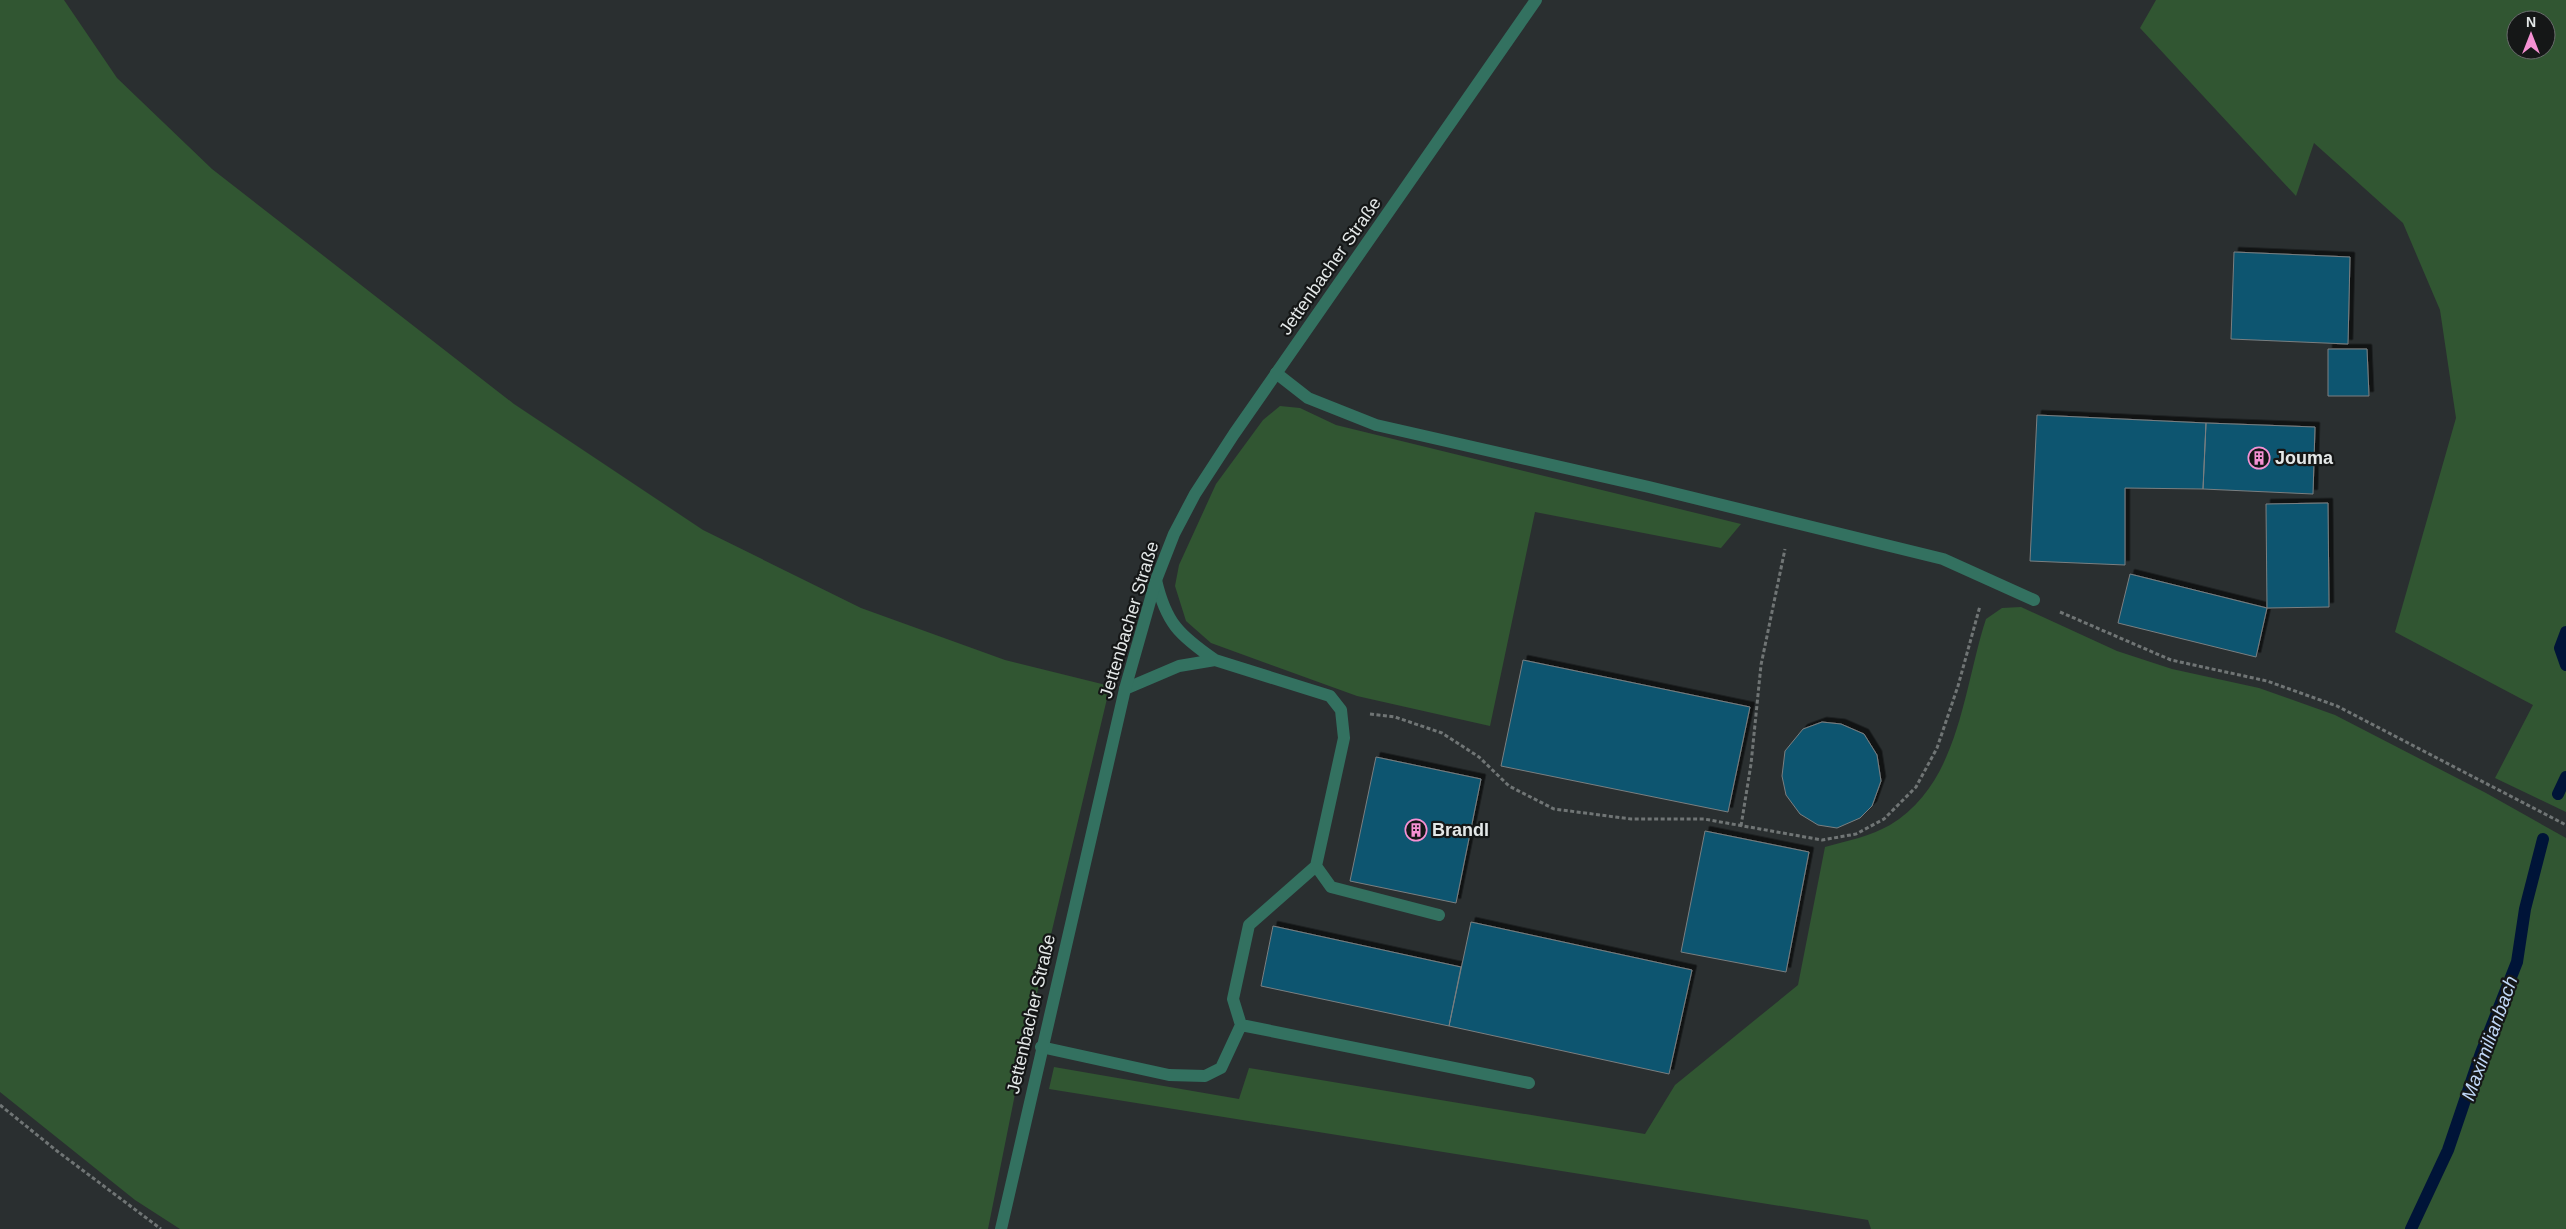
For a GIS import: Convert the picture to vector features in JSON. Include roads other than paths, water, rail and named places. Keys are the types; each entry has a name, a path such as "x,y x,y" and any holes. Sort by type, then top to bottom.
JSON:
{"street":[{"name":"Jettenbacher Straße","path":"1001,1229 1125,689 1156,580 1174,534 1195,494 1276,373 1536,0"},
{"path":"1276,373 1308,398 1376,425 1790,521 1943,559 2034,600"},
{"path":"1042,1046 1169,1075 1205,1076 1221,1068 1241,1025 1234,999 1250,925 1316,866 1344,738 1341,710 1330,696 1215,660 1185,639 1162,607 1156,580"},
{"path":"1125,689 1179,666 1215,660"},
{"path":"1316,866 1331,887 1439,915"},
{"path":"1241,1025 1530,1083"}],"waterway":[{"name":"Maximilianbach","path":"2566,632 2560,648 2566,665"},
{"name":"Maximilianbach","path":"2558,794 2566,777"},
{"name":"Maximilianbach","path":"2411,1229 2448,1150 2481,1053 2517,962 2525,909 2543,839"}],"place":[{"name":"Jouma","path":"2259,458"},
{"name":"Brandl","path":"1416,830"}]}
